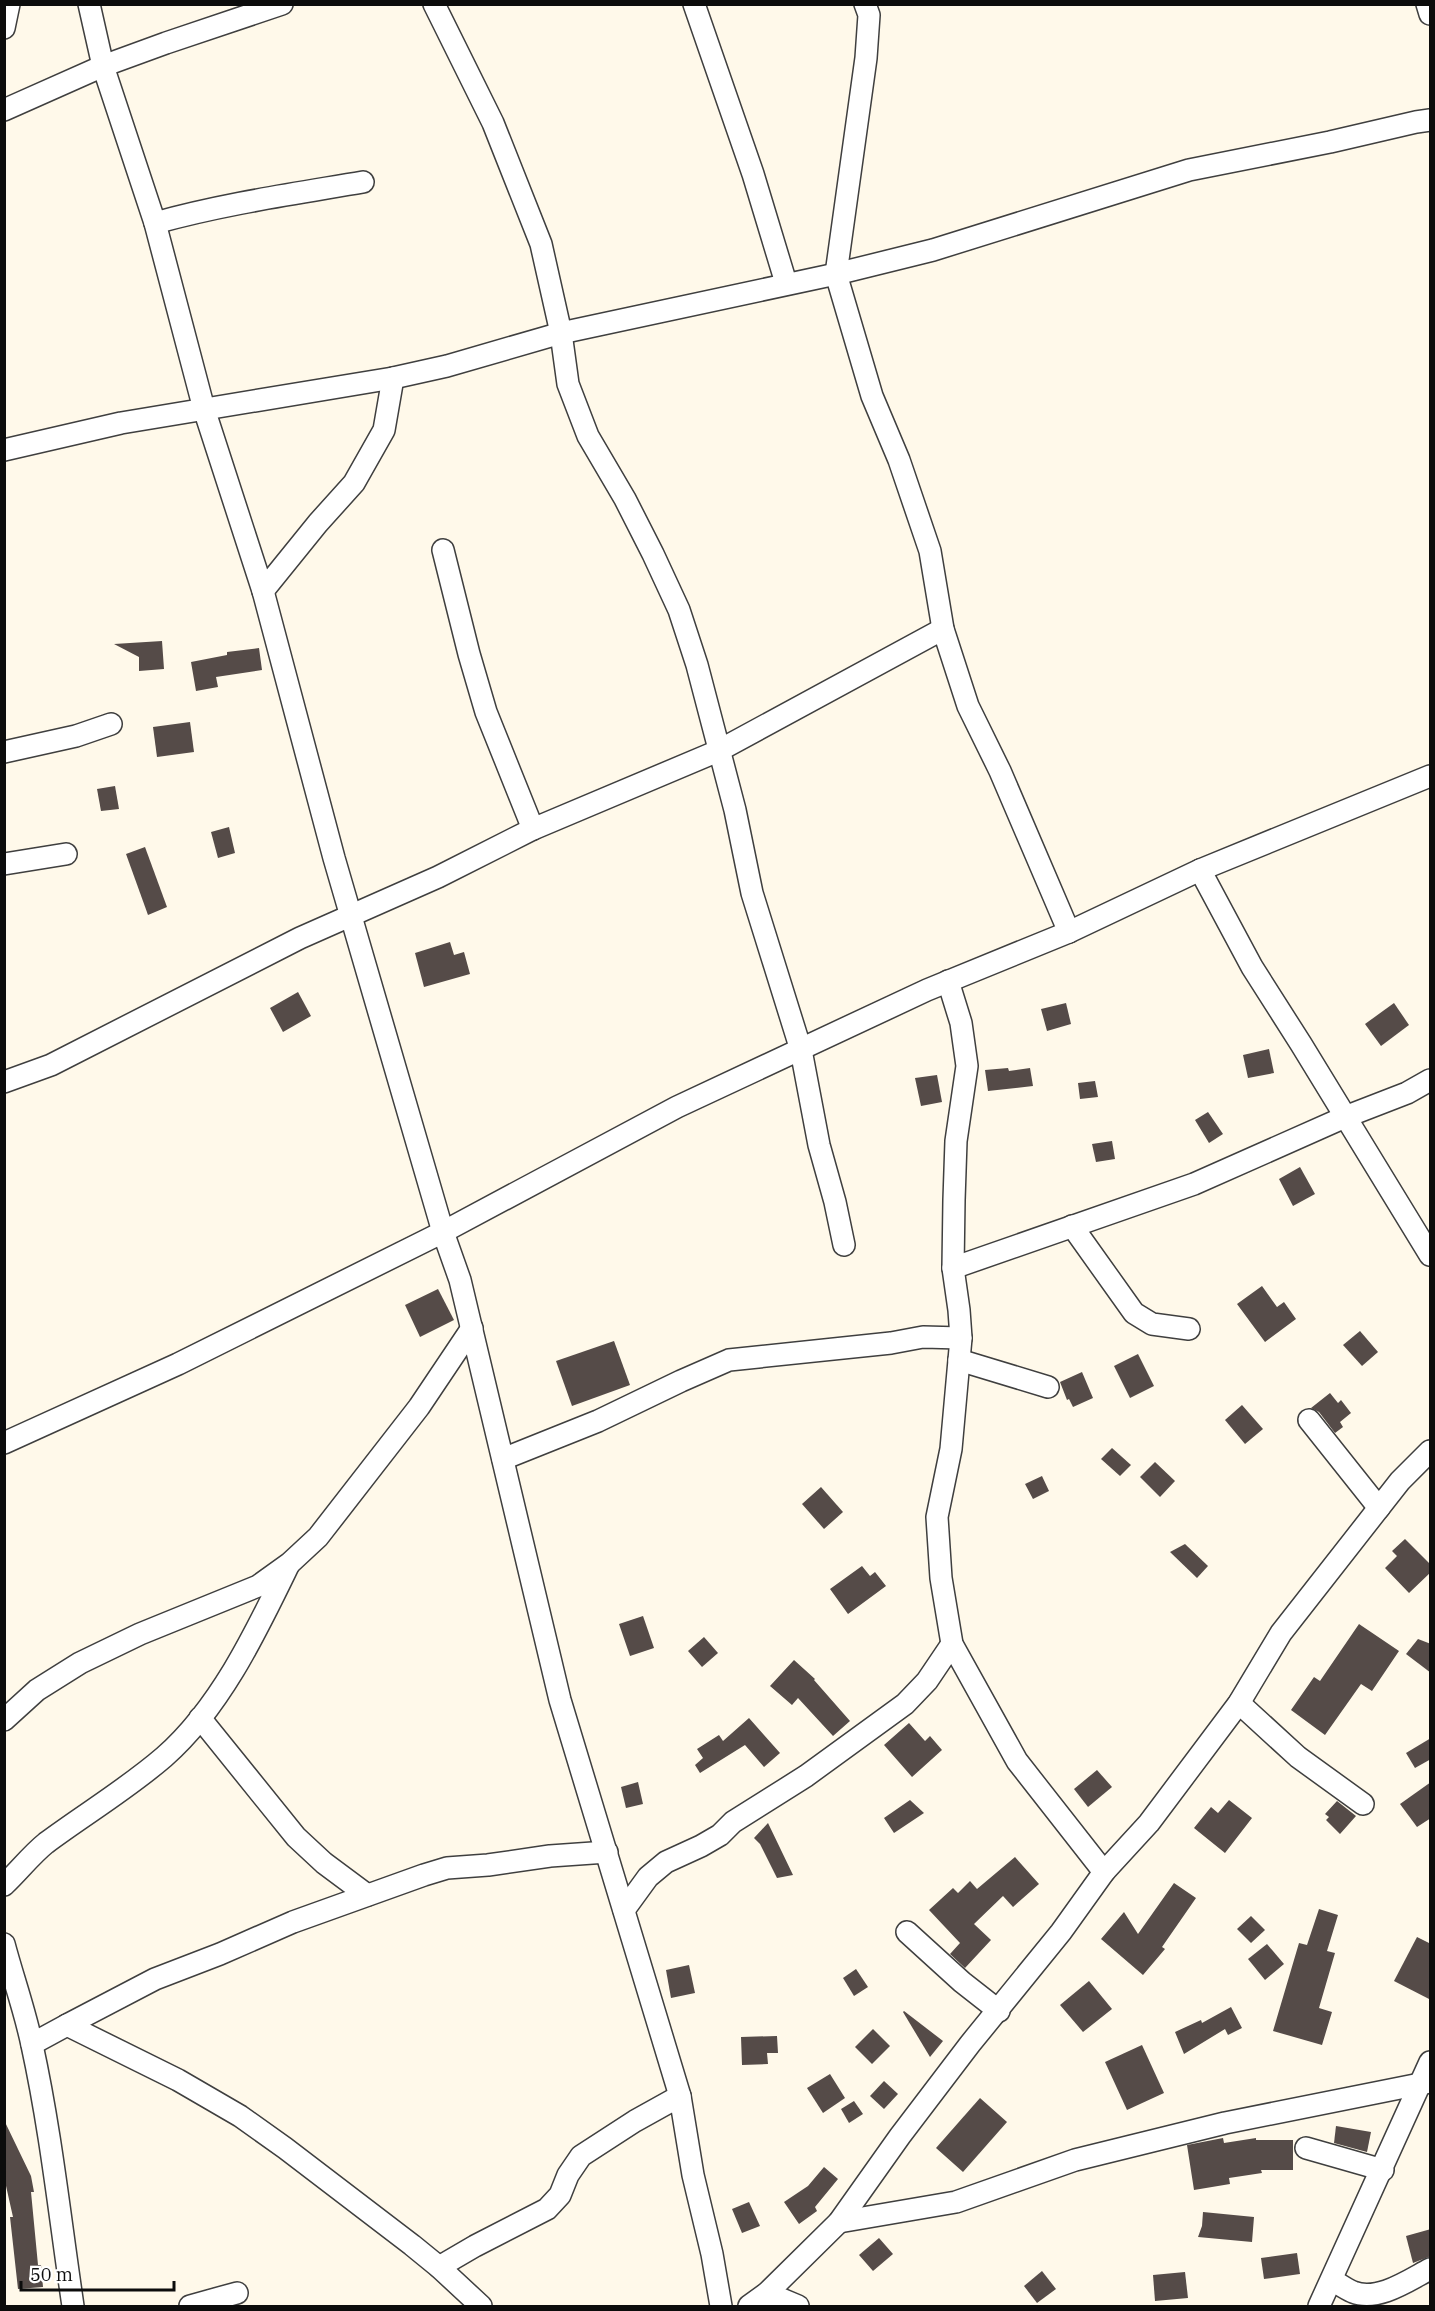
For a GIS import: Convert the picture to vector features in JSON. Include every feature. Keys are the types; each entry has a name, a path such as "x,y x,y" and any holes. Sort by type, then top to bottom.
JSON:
{"street":[{"path":"4,28 9,4"},
{"path":"89,4 103,66 154,223 204,409 263,591 334,858 443,1232 460,1280 560,1700 680,2096 693,2175 712,2254 721,2307"},
{"path":"4,110 103,66 282,4"},
{"path":"434,4 493,123 541,244 561,333 568,384 588,436 625,499 679,610 698,665 718,751 735,810 752,893 801,1050 819,1144 836,1202 844,1245"},
{"path":"694,4 753,174 786,284"},
{"path":"865,4 869,15 866,58 836,274 872,396 899,460 930,551 943,629 968,706 1000,771 1069,932"},
{"path":"1426,4 1431,14"},
{"path":"4,450 121,423 393,378 447,366 561,333 836,274 933,250 1001,231 1189,170 1431,120"},
{"path":"154,223 204,209 363,182"},
{"path":"263,591 354,483 384,430 393,378"},
{"path":"443,550 486,712 533,829"},
{"path":"4,1082 51,1065 280,948 438,877 533,829 718,751 943,629"},
{"path":"4,752 76,736 111,724"},
{"path":"4,1443 178,1364 443,1232 677,1107 948,981 1069,932 1200,870 1431,776"},
{"path":"4,864 66,854"},
{"path":"1200,870 1252,967 1431,1256"},
{"path":"948,981 962,1023 967,1066 956,1141 953,1268 961,1338 951,1449 938,1517 941,1578 952,1644 1017,1761 1104,1872"},
{"path":"953,1268 1194,1184 1345,1117 1407,1093 1431,1080"},
{"path":"1072,1226 1134,1313 1152,1324 1189,1329"},
{"path":"4,1720 37,1690 80,1663 140,1634 258,1586 290,1563 318,1537 419,1407 472,1328"},
{"path":"503,1459 598,1421 729,1360 891,1343 923,1337 961,1338"},
{"path":"959,1360 1048,1387"},
{"path":"1309,1420 1379,1508"},
{"path":"749,2307 767,2294 839,2223 900,2136 970,2044 999,2011 1104,1872 1149,1823 1239,1702 1281,1633 1400,1481 1431,1452"},
{"path":"4,1885 44,1845 109,1800 166,1755 200,1718 248,1650 290,1563"},
{"path":"624,1910 648,1876 666,1862 720,1835 733,1822 806,1776 905,1704 927,1681 952,1644"},
{"path":"1239,1702 1298,1757 1363,1804"},
{"path":"200,1718 296,1837 324,1863 368,1895"},
{"path":"32,2044 155,1978 220,1954 292,1922 447,1868 607,1852"},
{"path":"907,1932 962,1982 999,2011"},
{"path":"4,1944 32,2044 54,2158 61,2227 74,2307"},
{"path":"67,2025 178,2080 240,2116 439,2267 481,2307"},
{"path":"1319,2307 1425,2083 1431,2062"},
{"path":"839,2223 956,2202 1075,2160 1226,2123 1425,2083"},
{"path":"439,2267 547,2210 561,2195 568,2175 581,2157 635,2121 680,2096"},
{"path":"1306,2148 1383,2170"},
{"path":"1332,2280 1355,2293 1377,2294 1401,2285 1431,2269"},
{"path":"190,2307 237,2294"},
{"path":"767,2294 798,2307"}],"building":[{"path":"162,641 164,669 139,671 139,657 114,644"},
{"path":"259,648 262,670 216,677 218,687 196,691 191,662 227,655 227,652"},
{"path":"190,722 194,752 157,757 153,727"},
{"path":"115,786 119,809 101,811 97,789"},
{"path":"229,827 235,853 218,858 211,832"},
{"path":"145,847 167,907 148,915 126,854"},
{"path":"450,942 454,955 464,952 470,974 424,987 415,953"},
{"path":"298,992 311,1016 283,1032 270,1008"},
{"path":"1066,1003 1071,1024 1047,1031 1041,1009"},
{"path":"1394,1003 1409,1025 1381,1046 1365,1024"},
{"path":"1269,1049 1274,1073 1248,1078 1243,1055"},
{"path":"1008,1068 1009,1071 1030,1068 1033,1086 988,1091 985,1070"},
{"path":"937,1075 942,1102 921,1106 915,1078"},
{"path":"1095,1081 1098,1097 1080,1099 1078,1083"},
{"path":"1208,1112 1223,1134 1209,1143 1195,1120"},
{"path":"1112,1141 1115,1159 1096,1162 1092,1144"},
{"path":"1300,1167 1315,1194 1293,1206 1279,1179"},
{"path":"1262,1286 1277,1307 1284,1302 1296,1319 1265,1342 1237,1304"},
{"path":"438,1289 454,1320 420,1337 405,1305"},
{"path":"1360,1331 1378,1352 1362,1366 1343,1345"},
{"path":"614,1341 630,1385 572,1406 556,1361"},
{"path":"1138,1354 1154,1386 1130,1398 1114,1366"},
{"path":"1082,1372 1093,1398 1073,1407 1069,1399 1067,1400 1060,1382"},
{"path":"1330,1393 1338,1403 1341,1400 1351,1413 1340,1422 1343,1427 1335,1433 1319,1412 1311,1408"},
{"path":"1242,1405 1263,1429 1245,1444 1225,1420"},
{"path":"1112,1448 1131,1465 1120,1476 1101,1459"},
{"path":"1155,1462 1175,1481 1160,1497 1140,1477"},
{"path":"1042,1476 1049,1491 1033,1499 1025,1484"},
{"path":"821,1487 843,1512 824,1529 802,1504"},
{"path":"1405,1539 1431,1565 1431,1572 1409,1593 1385,1568 1397,1556 1392,1551"},
{"path":"1185,1544 1208,1566 1197,1578 1170,1552"},
{"path":"862,1566 870,1576 875,1572 886,1586 848,1614 830,1589"},
{"path":"643,1616 654,1648 630,1656 619,1624"},
{"path":"1359,1624 1399,1651 1372,1691 1361,1684 1325,1735 1291,1710 1314,1677 1320,1681"},
{"path":"704,1637 718,1653 702,1667 688,1651"},
{"path":"1418,1639 1431,1644 1431,1673 1406,1654"},
{"path":"794,1660 815,1679 850,1721 833,1736 798,1698 792,1705 770,1686"},
{"path":"749,1718 780,1753 764,1767 745,1745 700,1773 695,1765 703,1758 697,1749 719,1735 723,1741"},
{"path":"909,1723 925,1741 930,1736 942,1750 912,1777 884,1745"},
{"path":"1431,1738 1431,1759 1415,1768 1406,1753"},
{"path":"1097,1770 1112,1787 1088,1807 1074,1789"},
{"path":"638,1782 643,1804 626,1808 621,1787"},
{"path":"1431,1782 1431,1818 1417,1827 1400,1804"},
{"path":"910,1800 924,1813 894,1833 884,1818"},
{"path":"1229,1800 1252,1818 1225,1853 1194,1828 1211,1807 1218,1813"},
{"path":"1337,1801 1356,1816 1340,1834 1326,1820 1329,1817 1325,1814"},
{"path":"768,1823 793,1875 777,1878 760,1844 754,1838"},
{"path":"1015,1857 1039,1884 1013,1907 1003,1896 974,1924 991,1940 965,1968 950,1954 960,1943 929,1910 953,1888 958,1893 970,1881 977,1889"},
{"path":"1174,1883 1196,1898 1162,1947 1165,1949 1143,1975 1101,1939 1124,1912 1138,1934"},
{"path":"1319,1909 1338,1915 1327,1951 1335,1953 1319,2008 1332,2012 1322,2045 1273,2031 1299,1943 1307,1945"},
{"path":"1251,1916 1265,1930 1251,1943 1237,1929"},
{"path":"1417,1937 1431,1944 1431,2000 1394,1981"},
{"path":"1267,1944 1284,1964 1265,1980 1248,1959"},
{"path":"689,1965 695,1993 671,1998 666,1970"},
{"path":"856,1969 868,1987 854,1996 843,1978"},
{"path":"1089,1981 1112,2009 1083,2032 1060,2005"},
{"path":"1231,2007 1242,2028 1228,2035 1225,2029 1184,2054 1175,2032 1201,2020 1202,2023"},
{"path":"903,2012 943,2041 930,2057"},
{"path":"873,2029 890,2046 872,2064 855,2047"},
{"path":"777,2036 778,2053 767,2053 768,2064 742,2065 741,2037"},
{"path":"1142,2045 1164,2093 1127,2110 1105,2062"},
{"path":"830,2074 845,2098 823,2113 807,2088"},
{"path":"884,2081 898,2094 884,2109 870,2096"},
{"path":"980,2098 1007,2122 963,2172 936,2148"},
{"path":"854,2101 863,2114 849,2123 841,2109"},
{"path":"4,2120 31,2176 38,2265 41,2265 43,2287 18,2289 10,2217 13,2217 4,2177"},
{"path":"1336,2126 1371,2132 1367,2152 1334,2143"},
{"path":"1223,2138 1224,2143 1256,2138 1256,2140 1293,2140 1293,2170 1261,2170 1262,2173 1229,2178 1230,2184 1194,2190 1187,2145"},
{"path":"824,2167 838,2179 815,2207 817,2211 799,2224 784,2202 808,2186"},
{"path":"749,2202 760,2226 742,2233 732,2209"},
{"path":"1203,2212 1254,2217 1252,2242 1198,2237"},
{"path":"1431,2229 1431,2256 1413,2263 1406,2236"},
{"path":"879,2238 893,2254 873,2271 859,2255"},
{"path":"1297,2253 1300,2274 1264,2279 1261,2258"},
{"path":"1042,2271 1056,2289 1037,2303 1024,2286"},
{"path":"1185,2272 1188,2298 1155,2301 1153,2275"}]}
